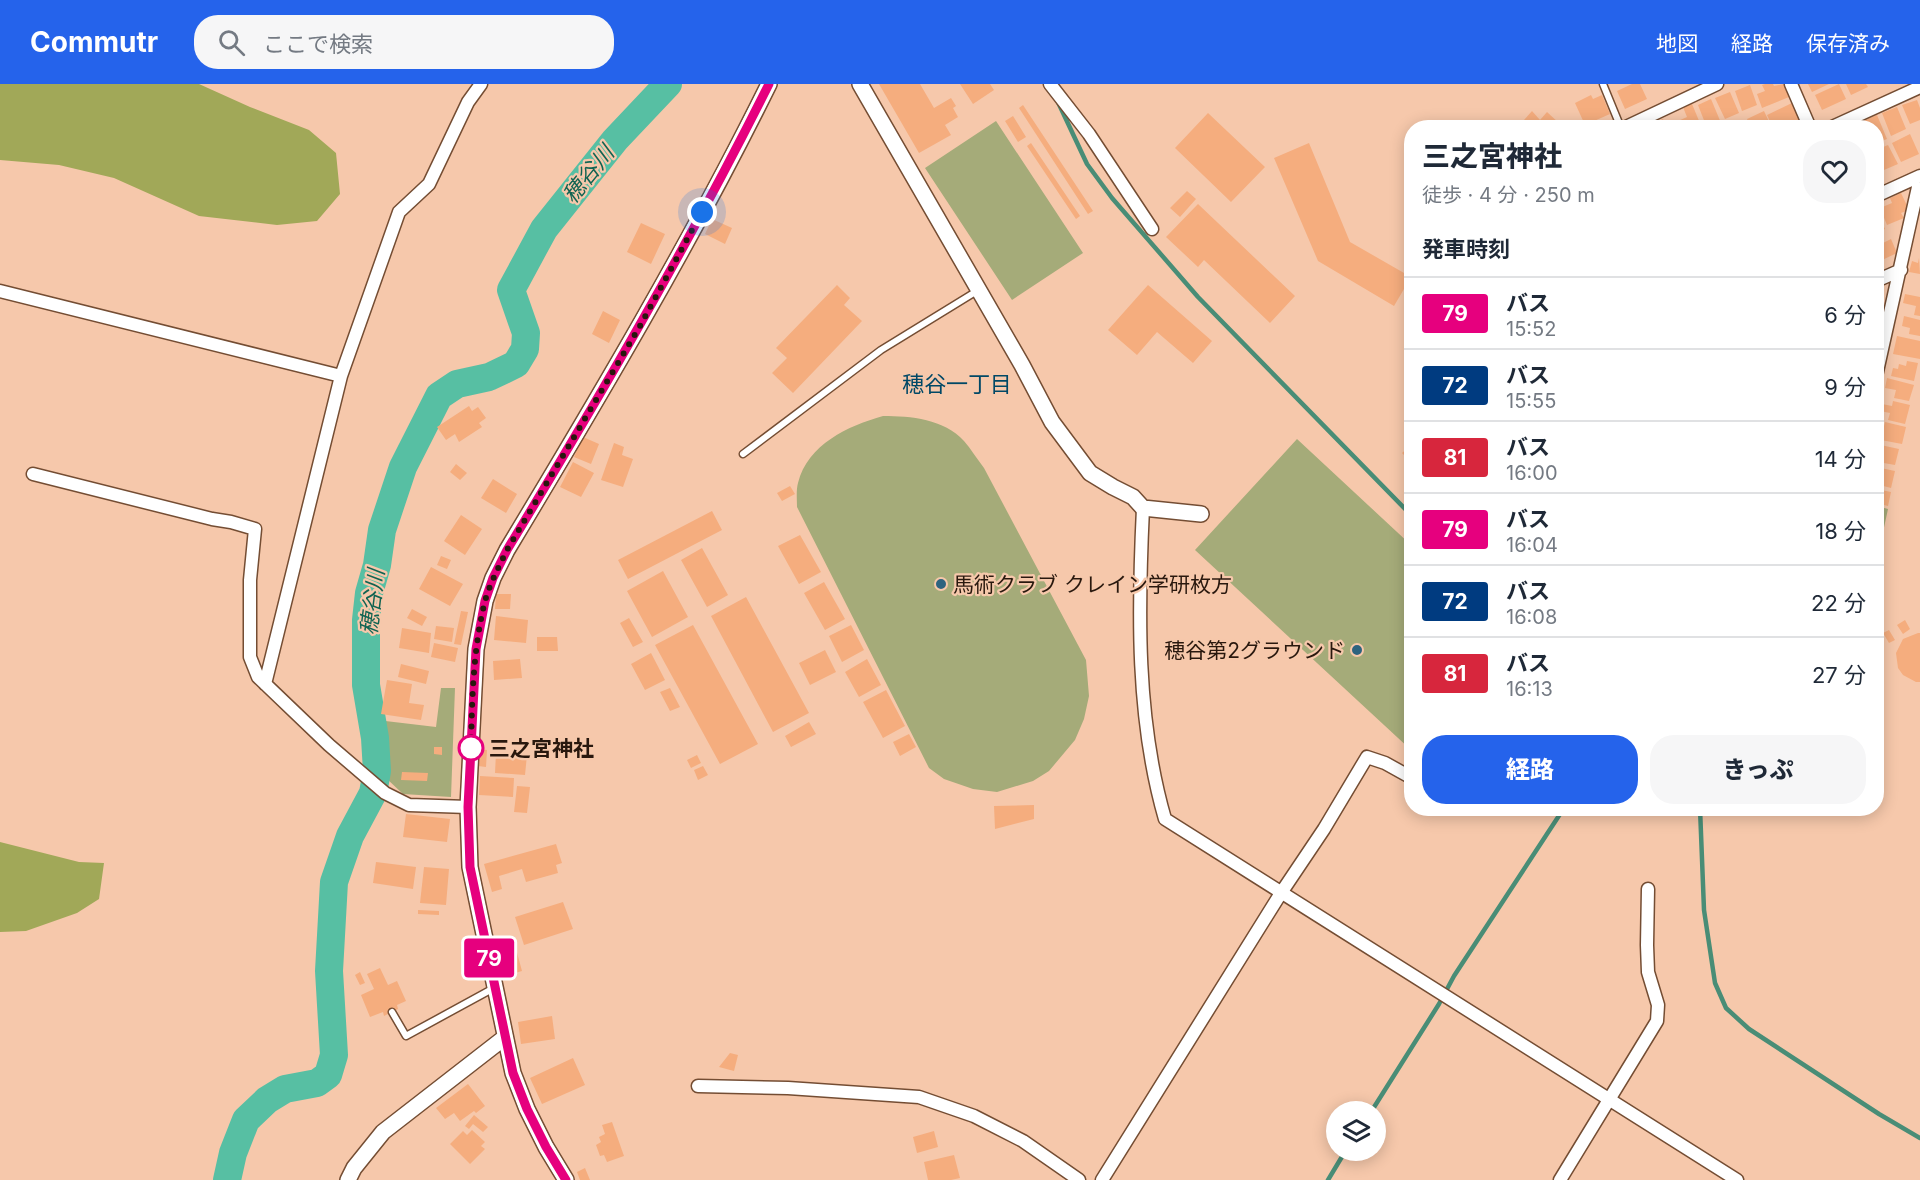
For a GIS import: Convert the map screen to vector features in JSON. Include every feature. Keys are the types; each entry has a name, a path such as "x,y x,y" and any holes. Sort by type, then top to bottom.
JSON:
{"street":[{"path":"265,684 341,376 399,212 429,184 468,102 481,84"},
{"path":"566,1180 527,1109 513,1073 470,867 468,807 476,649 485,601 507,550 640,326 769,84"},
{"path":"860,84 977,290 1022,364 1052,422 1090,473 1133,497 1143,508 1201,514"},
{"path":"1050,84 1089,134 1152,230"},
{"path":"1639,120 1717,84"},
{"path":"1791,84 1807,120"},
{"path":"1848,120 1920,87"},
{"path":"1884,193 1920,177"},
{"path":"1884,340 1920,177"},
{"path":"1884,277 1901,270"},
{"path":"0,291 341,376"},
{"path":"33,474 255,529 250,580 250,657 258,677 329,745 385,793 409,805 468,807"},
{"path":"1143,508 1140,567 1142,680 1154,781 1165,819 1737,1180"},
{"path":"1102,1180 1281,893 1324,830 1367,757 1385,763 1404,774"},
{"path":"1560,1180 1657,1020 1658,1005 1647,963 1648,889"},
{"path":"348,1180 354,1168 383,1132 504,1038"},
{"path":"698,1086 788,1088 919,1097 974,1116 1023,1141 1079,1180"}],"lane":[{"path":"1603,84 1619,120"},
{"path":"743,454 881,350 977,290"},
{"path":"392,1012 406,1036 495,988"}],"green space":[{"path":"0,84 199,84 309,130 336,153 340,194 317,221 277,225 199,216 114,178 59,165 0,160"},
{"path":"996,121 1083,253 1012,300 925,168"},
{"name":"馬術クラブ クレイン学研枚方","path":"883,416 916,418 937,423 956,434 967,444 984,468 1086,660 1089,696 1084,719 1075,740 1049,771 1033,781 997,792 973,789 944,779 929,768 797,507 797,486 803,469 820,447 843,431"},
{"name":"穂谷第2グラウンド","path":"1297,439 1404,538 1404,744 1195,550"},
{"path":"1884,508 1888,509 1884,528"},
{"path":"441,688 455,688 451,797 403,794 370,763 377,720 436,727"},
{"path":"0,842 79,862 104,863 99,899 77,913 26,931 0,932"}],"building":[{"path":"879,84 920,84 934,108 951,98 956,106 953,108 958,117 945,125 951,135 919,153"},
{"path":"960,84 990,84 994,90 973,104"},
{"path":"1632,84 1640,84 1647,99 1625,109 1617,91"},
{"path":"1784,84 1789,97 1762,108 1757,94 1765,91 1762,85 1774,86"},
{"path":"1808,84 1829,84 1812,92"},
{"path":"1839,84 1846,99 1822,110 1815,95"},
{"path":"1846,84 1866,84 1868,87 1851,95"},
{"path":"1750,85 1757,105 1742,111 1735,91"},
{"path":"1730,92 1739,113 1725,119 1715,98"},
{"path":"1591,95 1593,99 1602,95 1610,114 1596,120 1583,120 1575,103"},
{"path":"1711,99 1720,120 1704,120 1698,105"},
{"path":"1917,100 1920,120 1910,124 1902,105"},
{"path":"1792,103 1800,120 1769,120 1767,115"},
{"path":"1692,104 1699,120 1680,120 1687,117 1683,107"},
{"path":"1023,105 1093,211 1088,214 1019,108"},
{"path":"1897,107 1906,129 1891,136 1882,113"},
{"path":"1532,111 1540,120 1524,120"},
{"path":"1764,111 1768,120 1747,120"},
{"path":"1547,112 1556,120 1540,120"},
{"path":"1208,113 1265,167 1231,202 1175,148"},
{"path":"1877,115 1879,120 1865,120"},
{"path":"1013,116 1026,137 1018,142 1005,121"},
{"path":"1910,134 1919,154 1901,162 1892,143"},
{"path":"1031,143 1080,216 1076,219 1027,146"},
{"path":"1309,143 1350,242 1404,273 1404,289 1394,306 1318,261 1274,158"},
{"path":"1888,145 1898,164 1884,170 1884,147"},
{"path":"1187,191 1196,199 1180,217 1170,208"},
{"path":"1901,193 1909,210 1901,213 1904,218 1887,225 1884,218 1884,206 1892,203 1890,198"},
{"path":"1198,204 1295,296 1270,323 1204,260 1198,267 1166,237"},
{"path":"712,219 732,228 725,244 705,234"},
{"path":"641,223 665,234 651,264 627,252"},
{"path":"1891,239 1897,253 1884,259 1884,242"},
{"path":"1919,258 1920,274 1909,272 1912,261 1918,263"},
{"path":"837,285 850,298 844,305 862,321 793,393 772,373 787,358 776,348"},
{"path":"1148,285 1212,341 1193,363 1157,332 1137,355 1108,330"},
{"path":"1905,294 1920,297 1920,316 1914,315 1916,306 1903,303"},
{"path":"603,311 620,320 609,343 592,334"},
{"path":"1904,316 1920,320 1920,336 1909,334 1910,328 1902,326"},
{"path":"1897,336 1920,341 1920,359 1893,354"},
{"path":"1907,361 1918,363 1914,381 1891,376 1893,368 1898,369 1899,364 1906,366"},
{"path":"1887,378 1914,385 1909,401 1894,398 1896,390 1885,388"},
{"path":"1893,401 1910,405 1905,424 1888,420 1890,413 1884,412 1884,404 1892,406"},
{"path":"469,406 472,411 478,407 486,418 479,423 482,427 459,442 455,434 446,440 437,427"},
{"path":"1885,422 1906,427 1902,444 1884,441"},
{"path":"583,437 599,444 591,464 574,457"},
{"path":"614,443 624,447 622,455 633,459 623,487 601,480"},
{"path":"1884,446 1899,449 1895,465 1884,463"},
{"path":"573,462 594,473 581,497 560,487"},
{"path":"456,464 467,473 460,480 450,472"},
{"path":"1884,469 1895,471 1891,488 1884,486"},
{"path":"493,479 517,494 506,513 481,498"},
{"path":"790,486 795,494 782,501 777,493"},
{"path":"1884,491 1891,492 1888,506 1884,505"},
{"path":"712,511 722,530 628,579 618,560"},
{"path":"461,515 482,529 465,555 444,541"},
{"path":"800,535 821,572 799,584 778,546"},
{"path":"702,548 728,595 707,607 681,560"},
{"path":"441,556 451,560 447,569 437,565"},
{"path":"431,567 463,584 450,606 419,589"},
{"path":"663,571 688,617 652,637 627,591"},
{"path":"824,582 845,619 825,630 804,593"},
{"path":"496,594 511,594 510,609 495,609"},
{"path":"746,597 809,713 773,732 711,616"},
{"path":"412,609 427,617 422,626 407,618"},
{"path":"461,611 468,612 461,645 454,644"},
{"path":"496,616 528,620 526,643 494,640"},
{"path":"629,618 643,642 633,647 620,623"},
{"path":"1905,620 1910,629 1903,634 1897,625"},
{"path":"693,625 758,744 720,764 655,645"},
{"path":"851,625 864,650 842,662 829,636"},
{"path":"436,626 454,628 452,642 434,639"},
{"path":"402,628 431,633 429,653 399,648"},
{"path":"1889,630 1895,640 1889,643 1884,632"},
{"path":"1920,633 1920,682 1916,682 1903,675 1898,668 1896,653 1903,639"},
{"path":"537,637 557,637 558,651 537,651"},
{"path":"434,643 458,648 455,662 431,657"},
{"path":"825,650 836,672 810,685 799,663"},
{"path":"651,653 665,680 645,690 631,664"},
{"path":"520,659 522,678 494,680 493,661"},
{"path":"867,659 881,685 859,697 845,672"},
{"path":"401,664 429,671 426,684 398,677"},
{"path":"387,680 412,684 409,703 424,705 421,720 381,714"},
{"path":"670,688 680,707 670,711 660,692"},
{"path":"886,690 905,726 883,738 863,702"},
{"path":"809,722 816,734 791,747 785,736"},
{"path":"909,734 916,747 900,756 893,742"},
{"path":"434,747 442,747 442,755 434,754"},
{"path":"479,749 487,750 486,767 478,766"},
{"path":"496,753 527,755 525,775 495,773"},
{"path":"697,755 701,763 691,768 687,760"},
{"path":"703,766 708,775 698,780 694,770"},
{"path":"402,772 428,773 427,781 401,780"},
{"path":"480,776 514,778 513,797 479,795"},
{"path":"517,786 530,787 527,813 514,812"},
{"path":"1034,805 1034,819 995,829 994,806"},
{"path":"406,814 450,819 447,842 403,837"},
{"path":"556,844 562,863 556,865 558,873 526,882 522,869 499,876 502,889 492,892 484,864"},
{"path":"376,862 416,867 413,889 373,883"},
{"path":"424,867 449,869 446,905 420,903"},
{"path":"563,902 573,929 524,945 515,917"},
{"path":"418,910 439,911 439,915 418,914"},
{"path":"513,938 522,971 505,976 496,942"},
{"path":"380,968 388,985 397,981 406,1001 397,1005 398,1009 384,1016 383,1012 370,1017 361,995 374,989 367,974"},
{"path":"360,972 365,983 360,985 355,975"},
{"path":"552,1016 555,1039 521,1044 518,1022"},
{"path":"730,1053 738,1055 734,1071 719,1067"},
{"path":"573,1058 585,1085 542,1104 530,1078"},
{"path":"468,1084 485,1106 460,1121 454,1113 445,1119 436,1108"},
{"path":"474,1115 488,1127 483,1132 473,1124 469,1129 465,1126"},
{"path":"612,1122 624,1156 607,1162 604,1155 600,1156 596,1145 601,1142 599,1137 605,1134 602,1125"},
{"path":"472,1130 485,1142 481,1146 485,1149 470,1164 450,1144 463,1131 467,1135"},
{"path":"934,1131 938,1147 917,1153 913,1137"},
{"path":"954,1155 960,1178 928,1180 924,1162"},
{"path":"585,1168 590,1180 580,1180 577,1172"}],"waterway":[{"name":"穂谷川","path":"227,1180 233,1153 246,1120 267,1100 285,1089 317,1083 328,1075 334,1055 329,971 334,882 350,836 373,793 377,771 375,738 366,685 366,620 382,530 403,467 439,396 457,384 489,377 516,364 525,349 526,333 511,290 544,229 615,140 668,84"},
{"path":"1057,100 1087,164 1112,198 1198,297 1404,508"},
{"path":"1378,1101 1454,976 1559,816"},
{"path":"1700,816 1704,910 1715,983 1726,1008 1749,1029 1920,1138"},
{"path":"1328,1180 1339,1161"}],"bus line":[{"name":"79","path":"566,1180 527,1109 513,1073 470,867 468,807 476,649 485,601 507,550 640,326 769,84"}],"place":[{"name":"馬術クラブ クレイン学研枚方","path":"941,584"},
{"name":"穂谷第2グラウンド","path":"1357,650"},
{"name":"三之宮神社","path":"471,748"}],"district":[{"name":"穂谷一丁目","path":"957,384"}],"route":[{"path":"471,748 476,649 485,601 493,578 507,550 640,326 702,212"}]}
